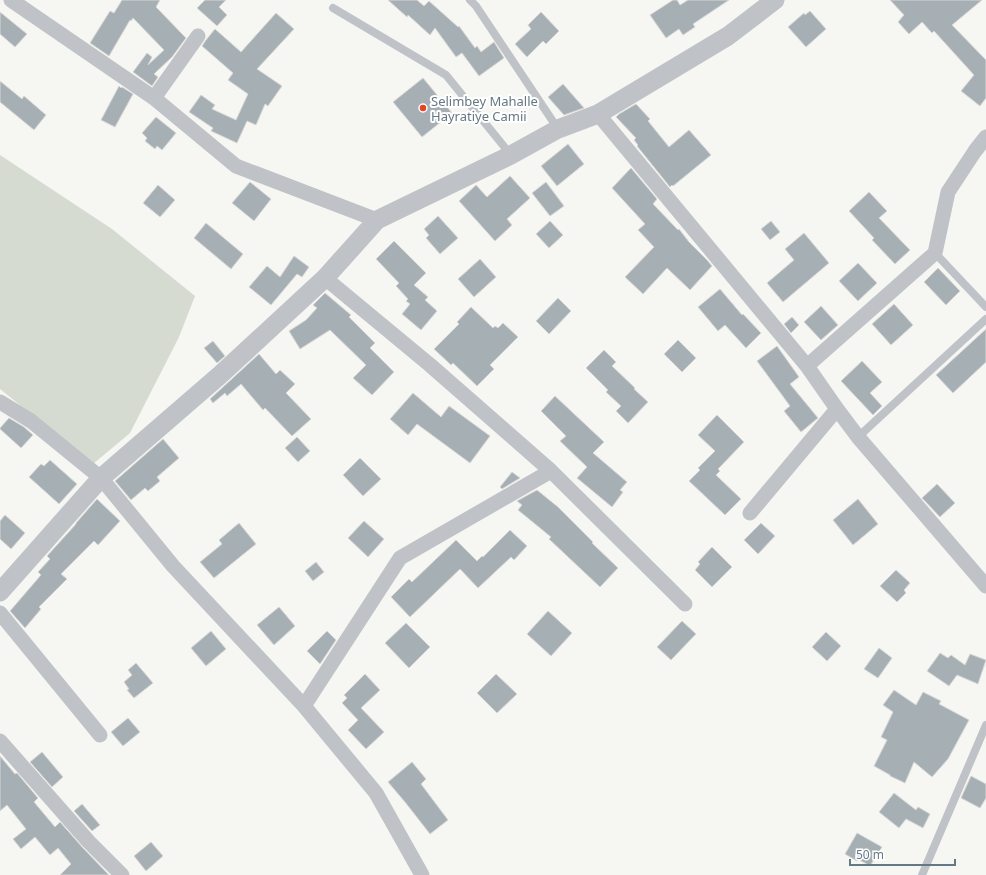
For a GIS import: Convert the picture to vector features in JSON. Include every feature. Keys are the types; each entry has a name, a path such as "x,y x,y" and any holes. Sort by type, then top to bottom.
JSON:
{"street":[{"path":"11,0 154,98 236,166 377,220"},
{"path":"0,592 100,478 220,375 325,278 377,220 511,155 558,130 598,114 728,36 775,0"},
{"path":"154,98 198,36"},
{"path":"598,114 807,366 836,409 858,437 986,586"},
{"path":"807,366 935,253 948,192 986,137"},
{"path":"325,278 430,365 551,471 685,604"},
{"path":"0,402 30,421 100,478 173,566 304,706 376,793 422,875"},
{"path":"750,513 836,409"},
{"path":"304,706 400,558 551,471"},
{"path":"0,613 100,735"},
{"path":"0,741 89,842 122,875"}],"lane":[{"path":"470,0 476,6 558,130"},
{"path":"334,8 446,75 511,155"},
{"path":"935,253 986,307"},
{"path":"858,437 986,320"},
{"path":"922,875 986,725"}],"shaded area":[{"path":"0,155 112,229 195,296 179,337 130,433 93,464 0,389"}],"building":[{"path":"122,0 160,0 156,7 186,38 172,57 154,74 158,77 152,86 133,72 147,53 152,57 148,65 164,50 133,18 131,21 130,20 109,56 90,43 110,11 114,13"},
{"path":"205,0 226,0 219,7 227,15 217,26 197,8"},
{"path":"388,0 417,0 424,6 429,1 458,27 459,26 475,48 477,46 481,52 494,42 504,58 479,76 462,53 456,57 435,28 430,35 408,15 407,17"},
{"path":"673,0 677,0 680,5 688,0 729,0 693,24 695,27 683,35 679,29 666,38 650,15"},
{"path":"890,0 982,0 952,25 986,60 986,98 980,106 961,91 974,75 934,31 932,33 922,22 909,34 898,22 904,15"},
{"path":"810,11 826,29 806,47 788,27 804,13 805,15"},
{"path":"0,12 27,34 15,47 0,34"},
{"path":"541,12 559,31 546,44 543,41 527,57 515,44 531,29 528,25"},
{"path":"276,13 294,29 257,69 282,86 268,106 265,104 256,125 247,121 237,143 211,131 213,128 189,112 201,95 215,105 212,109 236,120 248,94 228,80 233,73 202,46 215,29 241,52"},
{"name":"Selimbey Mahalle Hayratiye Camii","path":"423,78 452,113 422,137 393,102"},
{"path":"0,81 22,99 24,96 46,115 34,130 0,102"},
{"path":"563,84 584,108 564,115 548,97"},
{"path":"119,86 133,94 115,127 101,120"},
{"path":"636,104 650,119 648,121 669,147 689,130 711,155 670,187 637,146 638,145 634,140 636,138 616,117"},
{"path":"156,117 176,133 162,150 157,146 155,149 145,141 147,138 142,133"},
{"path":"568,144 584,164 557,186 541,166"},
{"path":"631,168 657,199 653,204 678,230 679,229 712,266 690,290 667,268 643,294 625,277 654,247 638,230 645,224 612,188"},
{"path":"510,176 530,198 507,219 512,225 495,241 459,201 476,185 487,197"},
{"path":"250,182 271,199 254,221 232,203"},
{"path":"546,182 564,206 550,216 532,193"},
{"path":"158,185 175,200 160,217 143,203"},
{"path":"869,192 887,211 879,218 910,250 895,264 872,240 874,238 849,211"},
{"path":"438,216 458,238 440,254 426,238 429,235 424,229"},
{"path":"550,221 563,235 549,248 536,234"},
{"path":"771,221 780,232 770,240 761,229"},
{"path":"206,223 243,254 231,269 194,238"},
{"path":"804,233 829,263 783,302 767,283 794,260 785,249"},
{"path":"394,241 426,273 414,285 428,297 425,300 437,311 421,330 402,314 410,304 406,301 408,299 396,286 399,283 376,259"},
{"path":"294,256 309,267 302,277 297,274 271,305 249,287 267,266 280,277"},
{"path":"480,259 496,277 474,297 458,279"},
{"path":"858,263 877,283 858,301 839,281"},
{"path":"938,268 960,291 946,305 924,282"},
{"path":"720,289 742,315 743,314 761,333 746,348 725,325 718,331 698,307"},
{"path":"325,293 351,315 349,317 375,343 370,348 394,372 372,395 353,378 366,365 330,330 300,349 289,331 306,320 317,308 313,305"},
{"path":"558,298 571,311 549,334 536,321"},
{"path":"894,304 913,325 891,345 872,324"},
{"path":"821,306 838,325 821,340 804,322"},
{"path":"471,307 493,328 495,326 498,328 503,323 518,337 490,365 494,369 477,386 453,363 451,365 434,349 459,324 457,322"},
{"path":"792,317 799,325 791,333 784,324"},
{"path":"986,329 986,362 953,393 936,375"},
{"path":"678,340 696,358 682,372 664,354"},
{"path":"213,341 225,356 217,363 204,348"},
{"path":"777,346 799,377 790,384 818,418 801,432 784,411 790,406 757,361"},
{"path":"604,350 616,362 612,366 648,402 628,423 616,411 621,406 606,392 608,390 586,368"},
{"path":"259,354 276,374 280,370 295,384 286,393 311,419 292,436 265,408 263,410 241,384 227,396 225,393 213,403 210,399"},
{"path":"862,361 882,382 870,393 882,406 873,415 841,381"},
{"path":"413,393 441,417 449,406 490,436 470,463 417,424 408,435 390,419"},
{"path":"555,396 604,442 593,453 627,482 620,490 623,492 612,507 577,478 587,467 560,441 566,436 541,411"},
{"path":"717,415 744,442 718,469 720,471 716,475 741,499 725,515 689,481 700,470 698,468 715,451 698,435"},
{"path":"9,418 24,427 33,435 21,448 0,429"},
{"path":"297,437 310,451 298,462 285,448"},
{"path":"163,439 179,458 157,477 160,481 148,491 145,488 131,500 115,481"},
{"path":"360,458 381,479 363,496 343,475"},
{"path":"50,460 77,484 59,504 29,477 41,464 44,466"},
{"path":"512,472 520,478 502,489 500,487"},
{"path":"937,484 955,503 940,517 922,498"},
{"path":"537,490 558,507 618,568 600,587 549,539 551,537 518,510 522,505 517,501"},
{"path":"97,499 120,521 98,545 94,541 61,574 67,579 39,607 41,609 25,628 10,611 41,575 38,572 50,559 47,556"},
{"path":"858,499 878,524 853,545 833,520"},
{"path":"5,515 25,533 11,549 0,539 0,521"},
{"path":"364,521 384,539 368,557 348,538"},
{"path":"239,523 256,544 214,578 200,562 222,544 219,540"},
{"path":"761,523 775,536 758,554 744,540"},
{"path":"510,530 527,546 514,560 511,557 478,588 460,569 410,617 391,597 409,579 412,582 456,540 477,561"},
{"path":"712,547 732,567 712,587 695,570 700,564 698,562"},
{"path":"316,562 324,572 313,581 305,571"},
{"path":"896,570 910,583 904,590 906,593 897,602 880,586"},
{"path":"279,607 295,626 274,645 257,625"},
{"path":"548,611 572,633 551,656 527,634"},
{"path":"682,621 696,634 671,660 657,647"},
{"path":"406,623 430,647 409,668 385,643"},
{"path":"211,631 226,649 206,666 191,648"},
{"path":"327,631 336,640 320,664 307,651"},
{"path":"826,632 841,646 827,661 812,647"},
{"path":"879,648 892,658 878,678 864,669"},
{"path":"940,653 948,658 951,655 965,665 970,654 986,660 978,684 957,675 949,686 927,671"},
{"path":"136,663 153,683 134,698 127,690 129,689 124,682 132,675 128,670"},
{"path":"365,674 380,690 361,708 384,732 366,749 348,730 358,720 342,703 347,698 344,695"},
{"path":"496,674 517,694 497,713 477,693"},
{"path":"894,690 916,705 923,692 941,701 939,704 969,720 948,759 932,777 914,762 905,783 874,766 887,740 881,737 893,712 883,705"},
{"path":"128,718 140,732 123,746 111,732"},
{"path":"42,752 63,777 52,787 30,762"},
{"path":"0,756 15,774 17,773 38,798 34,802 55,827 60,822 109,875 60,875 71,864 58,848 50,855 35,837 21,849 13,839 26,829 7,805 0,811"},
{"path":"412,762 426,779 421,784 448,820 430,834 388,782"},
{"path":"971,776 986,784 986,798 980,808 961,798"},
{"path":"894,793 916,810 918,807 930,814 923,828 906,819 899,828 879,812"},
{"path":"82,804 100,825 92,831 74,811"},
{"path":"857,833 882,847 870,866 845,854"},
{"path":"151,842 163,856 146,871 134,856"}],"place":[{"name":"Selimbey Mahalle Hayratiye Camii","path":"423,108"}]}
